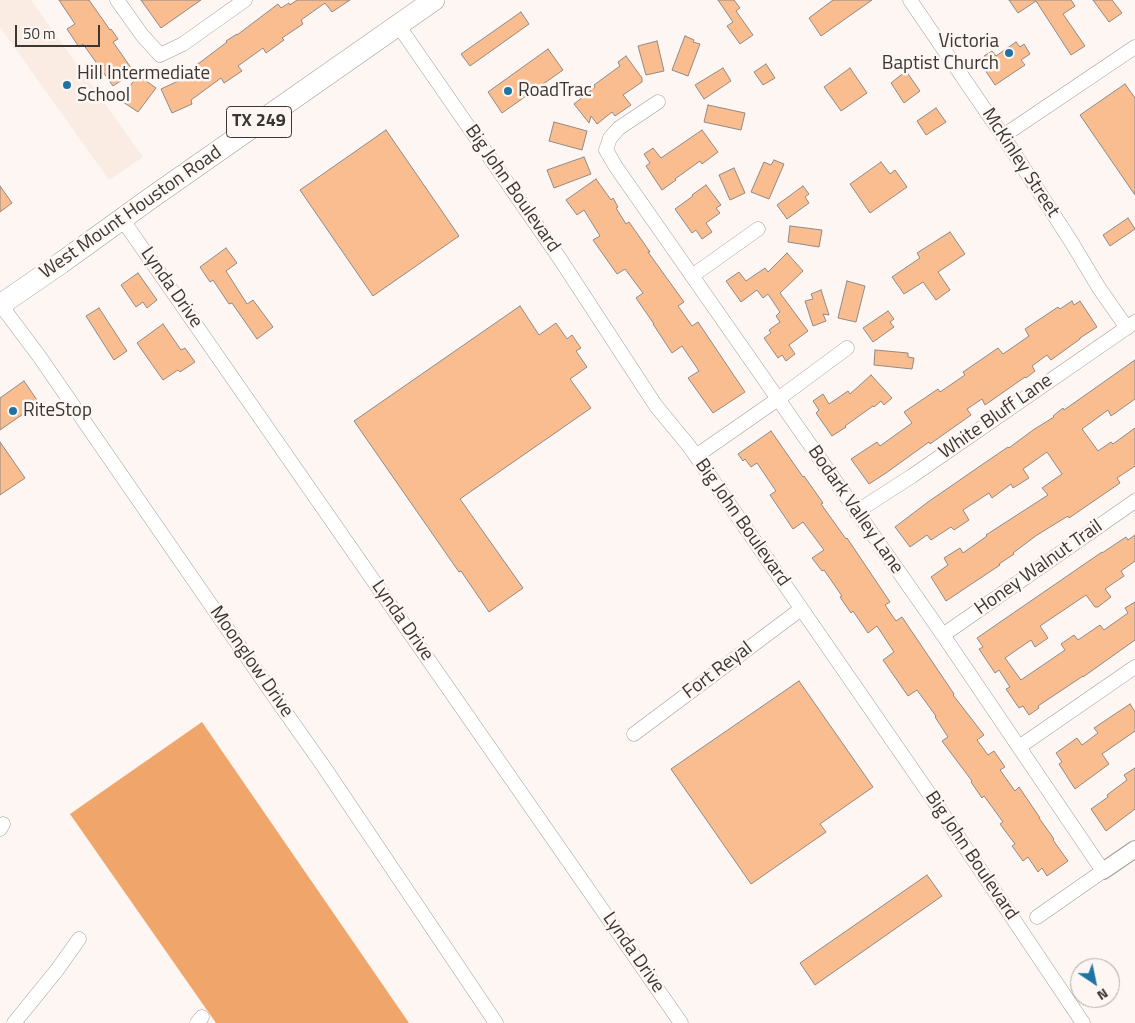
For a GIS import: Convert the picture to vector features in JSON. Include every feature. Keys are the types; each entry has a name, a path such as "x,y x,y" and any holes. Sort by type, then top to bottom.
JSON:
{"main road":[{"name":"West Mount Houston Road","path":"0,304 434,0"}],"street":[{"path":"117,0 142,35 160,55 183,44 245,0"},
{"name":"McKinley Street","path":"910,0 1003,136 1099,288 1131,325"},
{"name":"Big John Boulevard","path":"398,24 560,259 656,406 696,456 802,609 1083,1023"},
{"path":"1003,136 1135,47"},
{"name":"Bodark Valley Lane","path":"658,102 619,128 610,138 606,150 943,635 1103,871"},
{"name":"Lynda Drive","path":"122,219 682,1023"},
{"path":"692,276 758,229"},
{"name":"Moonglow Drive","path":"0,304 44,363 324,767 496,1023"},
{"name":"White Bluff Lane","path":"856,512 912,476 1131,325"},
{"path":"696,456 847,348"},
{"name":"Honey Walnut Trail","path":"943,635 1135,501"},
{"name":"Fort Reyal","path":"634,734 802,609"},
{"path":"1019,747 1135,667"},
{"path":"1037,917 1135,849"},
{"path":"14,1023 80,938"}],"shaded area":[{"name":"Hill Intermediate School","path":"0,0 31,0 143,157 109,180 0,27"},
{"path":"202,722 409,1023 216,1023 70,814"}],"building":[{"path":"59,0 89,0 118,39 113,42 134,72 113,86 83,44 79,47 67,29 75,24"},
{"path":"141,0 201,0 161,28"},
{"path":"297,0 350,0 332,12 325,3 301,20 303,24 282,38 284,40 266,53 263,48 238,66 242,71 224,83 221,78 191,100 192,104 172,113 161,89 193,74 190,70 226,41 278,4 281,8"},
{"path":"718,0 734,0 740,8 736,11 753,35 740,44 727,26 733,22"},
{"path":"833,0 872,0 821,36 809,18"},
{"path":"1009,0 1071,0 1075,6 1063,14 1085,46 1071,55 1036,1 1018,13"},
{"path":"1093,0 1112,0 1122,13 1109,22"},
{"name":"RoadTrac","path":"521,12 529,24 470,66 461,54"},
{"path":"685,36 694,40 693,42 700,44 688,76 672,70"},
{"path":"657,41 664,71 646,75 638,46"},
{"path":"1016,42 1020,47 1024,44 1030,54 1021,60 1025,65 995,85 985,70 991,66 984,56 992,51 996,56"},
{"path":"548,49 563,70 502,113 488,92"},
{"path":"626,56 642,78 642,82 623,95 631,105 615,116 612,112 597,124 591,116 589,123 574,104 595,87 594,85 620,66 618,62"},
{"path":"766,64 775,78 763,85 754,72"},
{"path":"723,68 731,81 704,99 695,85"},
{"path":"850,68 867,93 841,111 824,87"},
{"path":"906,71 920,91 904,103 891,83"},
{"path":"138,75 156,88 138,112 120,100"},
{"path":"1125,84 1135,98 1135,195 1080,115"},
{"path":"708,105 745,113 741,130 704,122"},
{"path":"936,108 946,122 926,135 917,121"},
{"path":"554,122 587,131 582,150 549,141"},
{"path":"386,130 459,236 373,296 300,190"},
{"path":"702,130 718,152 702,164 700,161 662,190 646,166 650,163 644,154 653,148 661,158"},
{"path":"584,157 591,174 554,188 547,170"},
{"path":"774,160 784,164 769,199 751,192 764,162 771,165"},
{"path":"881,162 890,174 895,170 907,187 870,213 850,184"},
{"path":"734,168 745,193 730,200 719,175"},
{"path":"596,179 611,200 613,198 618,207 616,208 626,224 629,222 684,302 678,306 692,326 698,322 745,392 713,413 688,378 699,371 682,346 672,353 636,298 643,293 625,269 617,274 593,240 600,236 584,210 577,215 566,200"},
{"path":"706,185 721,205 716,208 720,213 706,223 712,232 702,239 696,230 692,233 675,209"},
{"path":"0,186 12,203 0,212"},
{"path":"803,186 809,194 805,197 809,203 787,219 777,205"},
{"path":"1128,218 1135,229 1110,246 1103,235"},
{"path":"790,226 822,230 819,247 788,242"},
{"path":"950,232 965,254 938,272 950,290 936,300 923,282 904,294 892,277 920,258 917,253"},
{"path":"226,248 237,263 226,271 247,304 253,300 273,327 257,339 232,303 229,304 213,280 210,282 200,267"},
{"path":"787,253 803,271 780,293 808,331 789,345 795,354 786,361 782,355 778,358 764,338 771,333 769,330 780,322 776,316 780,312 768,294 763,298 757,290 741,302 726,281 739,272 746,281 765,268 768,272"},
{"path":"138,273 157,300 147,308 143,302 136,307 121,285"},
{"path":"847,281 865,286 856,322 838,318"},
{"path":"821,290 829,315 823,314 826,321 813,326 805,301 813,299 811,294"},
{"path":"1072,301 1074,305 1080,301 1097,327 1051,360 1047,355 1032,366 1035,371 985,405 982,399 967,409 971,415 869,484 851,459 877,442 880,446 912,423 904,412 938,389 940,392 965,375 963,372 998,348 1003,354 1029,336 1025,329 1058,307 1060,309"},
{"path":"520,306 539,335 556,323 567,339 572,335 581,348 576,351 587,367 570,379 591,408 460,499 523,588 489,612 354,421"},
{"path":"99,308 127,351 114,360 86,316"},
{"path":"888,311 894,319 890,322 894,327 873,342 863,328"},
{"path":"163,324 181,350 185,348 195,362 163,380 137,343"},
{"path":"875,350 908,353 908,357 914,358 912,369 874,365"},
{"path":"1135,360 1135,399 1111,416 1108,410 1082,429 1098,451 1111,442 1113,444 1135,428 1135,466 1117,478 1120,483 1069,518 1068,516 1037,535 1000,565 946,601 931,577 948,565 944,558 960,548 963,553 986,535 1048,495 1042,488 1062,474 1047,452 1023,469 1029,478 1013,488 1011,484 992,498 989,493 963,510 969,520 954,530 951,527 931,540 927,535 910,547 895,527 928,502 1054,417 1063,408 1064,410"},
{"path":"871,375 892,398 884,405 881,401 873,406 832,436 816,413 819,410 813,401 823,394 829,404 848,391 850,394"},
{"name":"RiteStop","path":"24,381 39,403 0,430 0,398"},
{"path":"771,431 823,503 821,504 847,538 890,602 885,605 896,621 902,617 953,695 984,735 977,740 988,755 994,751 1005,767 1000,770 1015,791 1019,787 1068,861 1047,876 1042,868 1038,872 1028,857 1023,861 1012,846 1015,844 1000,824 1003,822 984,796 982,798 972,781 942,741 948,737 936,716 917,690 908,696 883,660 894,652 877,626 868,633 853,611 851,613 824,570 822,571 812,558 824,550 803,522 793,529 770,495 776,491 757,463 751,467 738,454"},
{"path":"0,442 25,478 0,495"},
{"path":"1135,535 1135,561 1121,571 1124,576 1105,589 1111,597 1098,607 1095,607 1086,595 1040,626 1048,638 1035,647 1031,640 1005,658 1021,680 1065,650 1061,644 1074,635 1078,640 1100,625 1104,630 1128,613 1125,608 1135,602 1135,640 1038,706 1039,708 1029,715 1023,706 1019,708 1006,689 1010,687 999,670 995,673 979,649 983,647 977,638 1102,552 1126,537 1128,540"},
{"path":"799,681 873,787 820,824 826,832 751,884 671,769"},
{"path":"1130,704 1135,712 1135,731 1102,754 1109,764 1075,789 1059,764 1062,762 1056,753 1077,738 1082,745 1098,733 1094,728"},
{"path":"1135,768 1135,809 1106,831 1091,809 1127,780 1124,775"},
{"path":"927,875 942,896 815,985 800,963"}],"place":[{"name":"Victoria Baptist Church","path":"1009,53"},
{"name":"Hill Intermediate School","path":"67,85"},
{"name":"RoadTrac","path":"508,91"},
{"name":"RiteStop","path":"13,411"}]}
